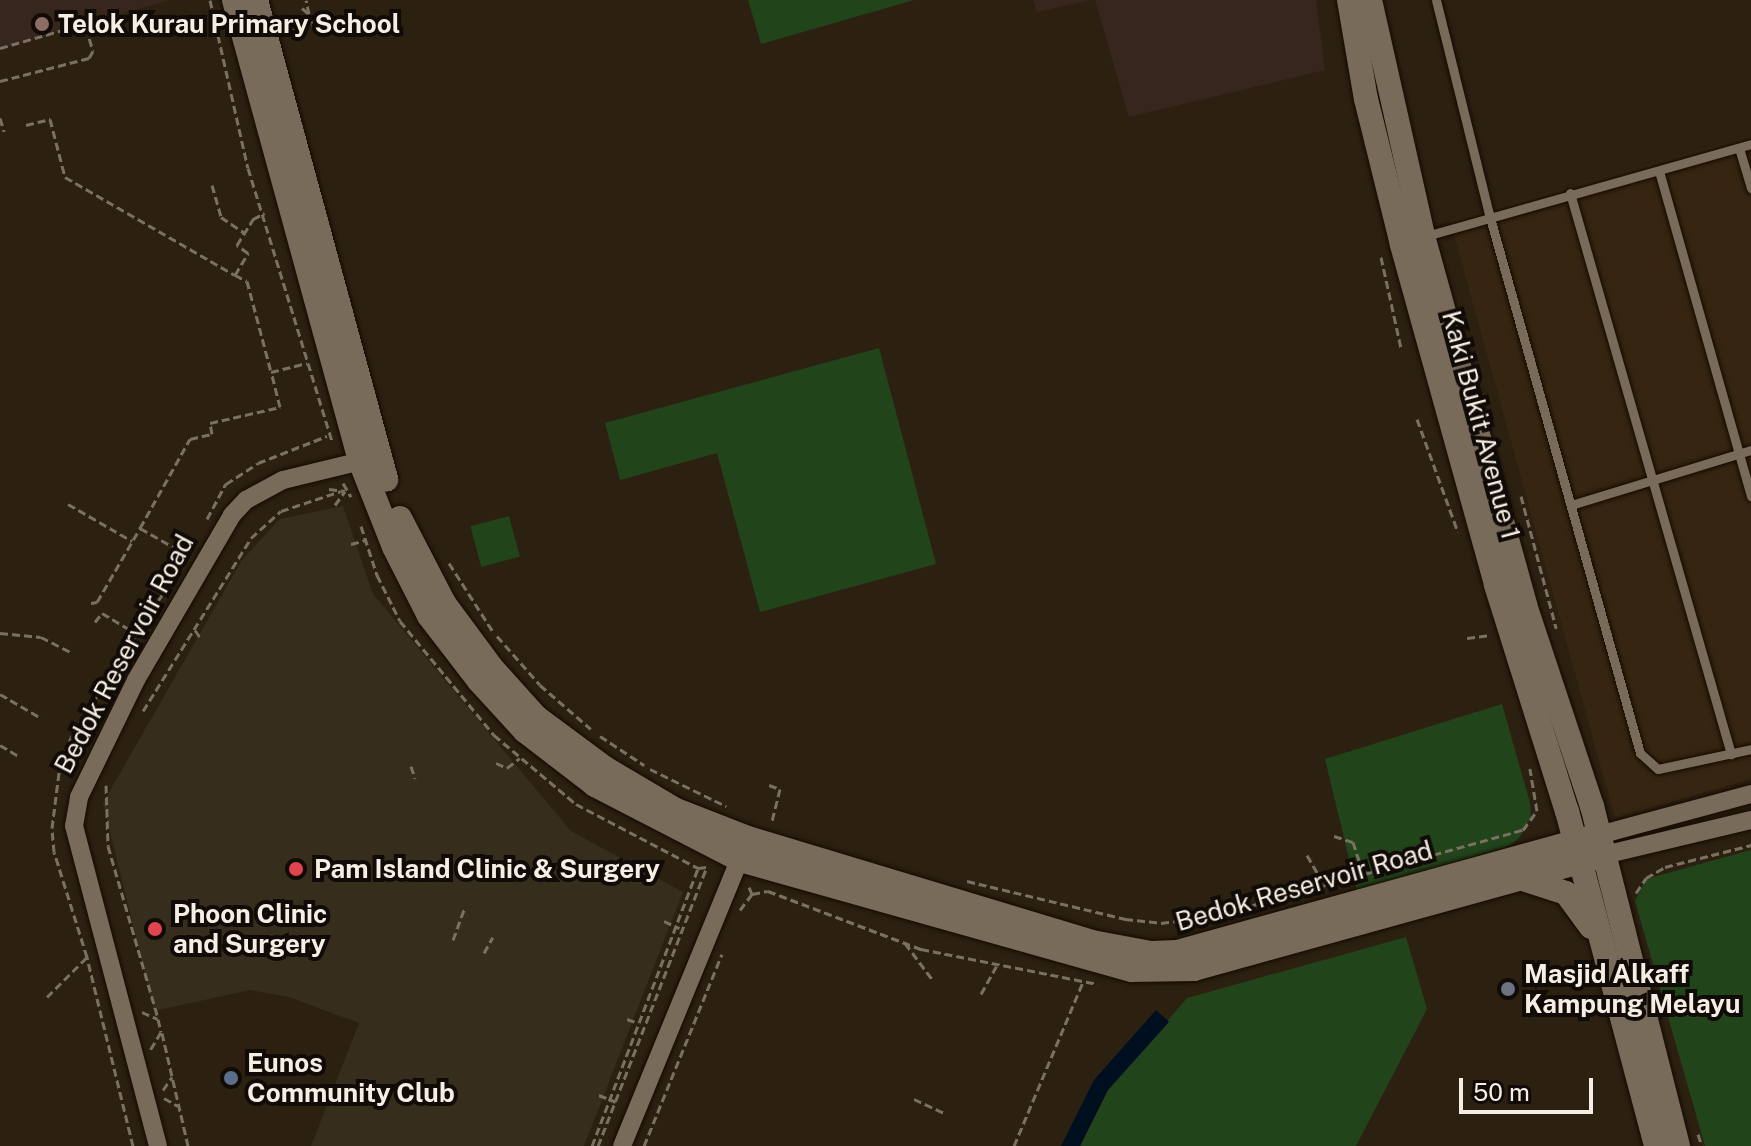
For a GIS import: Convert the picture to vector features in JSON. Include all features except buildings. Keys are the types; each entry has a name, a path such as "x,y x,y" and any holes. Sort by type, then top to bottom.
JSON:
{"main road":[{"name":"Bedok Reservoir Road","path":"234,0 322,280"},
{"name":"Bedok Reservoir Road","path":"256,0 322,280 394,547 429,616 525,731 595,785 745,860 1105,966 1162,971 1217,963 1516,877 1589,847"},
{"name":"Kaki Bukit Avenue 1","path":"1349,0 1364,86 1402,245 1496,585 1589,847"},
{"name":"Kaki Bukit Avenue 1","path":"1370,0 1423,236 1589,847"},
{"name":"Bedok Reservoir Road","path":"745,860 1092,942 1151,953 1177,952 1589,847"},
{"path":"1589,847 1605,949 1656,1146"},
{"path":"1589,847 1678,1146"},
{"path":"1516,877 1566,893 1605,949"}],"street":[{"name":"Bedok Reservoir Road","path":"158,1146 74,826 92,761 196,560 246,500 283,480 368,459"},
{"path":"1589,847 1751,794"},
{"path":"1589,847 1751,820"},
{"path":"622,1146 745,860"}],"lane":[{"path":"1436,0 1489,214 1640,753 1658,769 1751,749"},
{"path":"1423,236 1489,214 1751,144"},
{"path":"1739,148 1751,188"},
{"path":"1659,171 1751,496"},
{"path":"1570,193 1731,754"},
{"path":"1571,505 1751,450"}],"path":[{"path":"210,0 248,168 265,213 332,440"},
{"path":"288,32 312,24 306,0"},
{"path":"302,8 309,14"},
{"path":"0,48 80,25 86,27 93,51 89,58 0,81"},
{"path":"0,118 4,131"},
{"path":"26,125 50,119 65,177 247,281 280,407 210,423 212,434 190,439 97,602 91,603"},
{"path":"212,185 221,217 245,233"},
{"path":"235,275 248,253 237,245 253,219 265,213"},
{"path":"1381,257 1401,348"},
{"path":"271,372 307,363"},
{"path":"322,489 345,491"},
{"path":"335,505 345,491"},
{"path":"141,713 251,538 281,511 345,491"},
{"path":"1521,496 1558,634"},
{"path":"68,504 132,541"},
{"path":"140,528 196,560"},
{"path":"351,544 366,540"},
{"path":"180,567 196,560"},
{"path":"447,561 494,633 540,685 594,732 649,768 721,803 730,813"},
{"path":"133,1146 87,957 54,852 54,795 73,733 135,633 173,579"},
{"path":"95,622 102,613 135,633"},
{"path":"194,629 202,640"},
{"path":"0,633 41,637 70,652"},
{"path":"1467,638 1491,635"},
{"path":"0,694 41,718"},
{"path":"0,745 18,756"},
{"path":"496,763 507,768 520,758"},
{"path":"411,766 415,778"},
{"path":"111,772 103,804 108,846 158,1019 188,1146"},
{"path":"769,785 780,789 771,811 773,823"},
{"path":"963,880 1161,923 1214,916 1523,830 1537,814 1549,815"},
{"path":"1334,836 1353,842 1363,873"},
{"path":"1639,886 1665,867 1751,845"},
{"path":"1307,855 1324,885"},
{"path":"734,921 752,894 745,860"},
{"path":"598,1146 707,867"},
{"path":"592,1146 678,928 698,868"},
{"path":"752,894 768,891 905,943 1083,982 1014,1146"},
{"path":"453,940 464,909"},
{"path":"664,921 684,931"},
{"path":"484,953 493,937"},
{"path":"905,943 932,979"},
{"path":"644,1146 724,949"},
{"path":"47,997 87,957"},
{"path":"981,994 998,963"},
{"path":"138,1000 142,1013 158,1019"},
{"path":"627,1019 646,1027"},
{"path":"153,1066 150,1050 161,1032"},
{"path":"159,1096 172,1077"},
{"path":"156,1081 163,1108"},
{"path":"599,1095 616,1102"},
{"path":"159,1096 178,1106"},
{"path":"914,1099 944,1113"}],"shaded area":[{"name":"Telok Kurau Primary School","path":"0,0 169,0 0,49"},
{"path":"1033,0 1090,0 1037,12"},
{"path":"1095,0 1316,0 1325,70 1129,117"},
{"path":"1751,135 1751,779 1615,818 1450,220"},
{"path":"343,506 373,594 571,831 683,892 584,1146 311,1146 359,1023 289,997 250,990 154,1011 103,803 242,560 280,519"}],"green space":[{"path":"748,0 914,0 761,44"},
{"path":"879,348 936,564 760,612 717,453 620,480 605,423"},
{"path":"509,516 520,557 481,567 470,526"},
{"path":"1502,704 1530,803 1531,817 1519,838 1509,846 1357,892 1325,759"},
{"path":"1751,850 1751,1146 1705,1146 1635,901 1646,879"},
{"path":"1406,937 1427,1009 1356,1146 1080,1146 1108,1090 1187,998"}],"water":[{"path":"1156,1010 1169,1022 1108,1090 1080,1146 1061,1146 1094,1080"}],"place":[{"name":"Telok Kurau Primary School","path":"42,24"},
{"name":"Pam Island Clinic & Surgery","path":"296,869"},
{"name":"Phoon Clinic and Surgery","path":"155,929"},
{"name":"Masjid Alkaff Kampung Melayu","path":"1508,989"},
{"name":"Eunos Community Club","path":"231,1078"}]}
